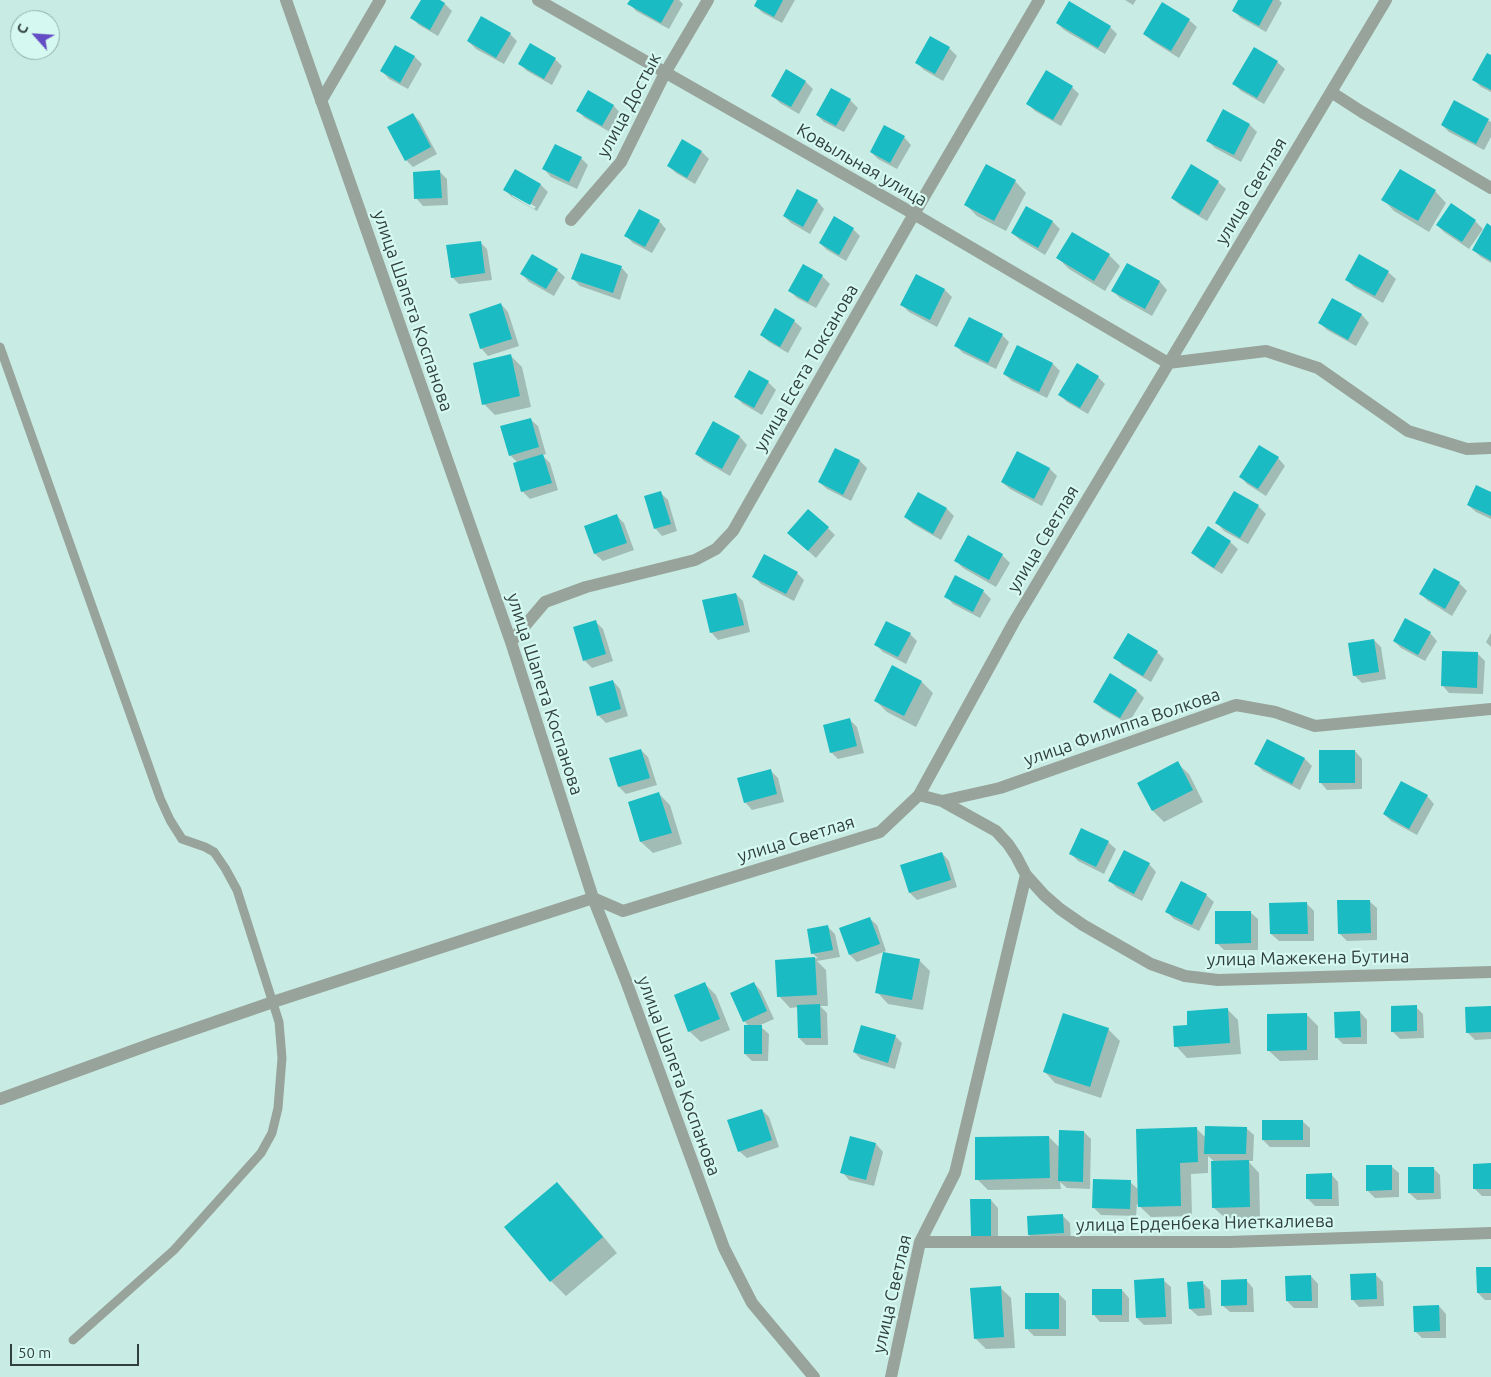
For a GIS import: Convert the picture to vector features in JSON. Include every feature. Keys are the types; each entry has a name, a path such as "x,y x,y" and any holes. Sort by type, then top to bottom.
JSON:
{"street":[{"name":"улица Шапета Коспанова","path":"286,0 511,642 594,898 724,1248 752,1303 814,1377"},
{"path":"321,101 380,0"},
{"name":"Ковыльная улица","path":"538,0 914,214 1168,363"},
{"name":"улица Достык","path":"571,220 621,162 665,73 708,0"},
{"name":"улица Есета Токсанова","path":"511,642 544,602 586,586 695,560 716,549 733,531 1039,0"},
{"name":"улица Светлая","path":"594,898 623,911 880,832 919,795 1014,622 1386,0"},
{"path":"1331,92 1491,188"},
{"path":"1168,363 1266,351 1318,368 1408,431 1467,449 1491,448"},
{"name":"улица Филиппа Волкова","path":"942,801 1000,788 1236,705 1275,712 1315,726 1491,709"},
{"name":"улица Мажекена Бутина","path":"919,795 942,801 996,831 1008,844 1026,875 1044,895 1083,925 1151,964 1185,976 1218,980 1491,972"},
{"name":"улица Светлая","path":"891,1377 920,1242 955,1173 1026,875"},
{"path":"0,1099 273,1002 594,898"},
{"name":"улица Ерденбека Ниеткалиева","path":"920,1242 1229,1242 1491,1233"}],"lane":[{"path":"0,350 163,805 182,839 214,852 237,890 279,1022 282,1058 278,1108 272,1133 261,1153 174,1250 73,1340"}],"building":[{"path":"421,0 440,0 445,3 430,30 410,18"},
{"path":"630,0 674,0 661,23 627,4"},
{"path":"757,0 783,0 774,17 754,6"},
{"path":"1238,0 1273,0 1259,26 1232,11"},
{"path":"1069,1 1111,26 1098,48 1056,23"},
{"path":"1162,2 1190,19 1171,51 1143,34"},
{"path":"481,16 511,33 496,58 467,41"},
{"path":"930,36 950,47 935,74 915,63"},
{"path":"530,43 556,58 544,79 518,64"},
{"path":"395,45 415,56 400,83 380,71"},
{"path":"1254,47 1278,61 1257,98 1232,84"},
{"path":"1487,53 1491,55 1491,90 1472,80"},
{"path":"786,69 806,81 791,107 771,96"},
{"path":"1046,70 1073,86 1053,120 1026,104"},
{"path":"831,88 851,99 836,126 816,115"},
{"path":"588,90 614,105 602,126 576,111"},
{"path":"1454,100 1489,119 1476,144 1441,125"},
{"path":"1223,109 1250,124 1234,155 1206,141"},
{"path":"413,113 431,147 405,161 387,127"},
{"path":"884,125 905,136 890,163 870,152"},
{"path":"682,139 702,151 687,178 667,166"},
{"path":"555,144 582,157 569,182 542,169"},
{"path":"986,164 1016,180 994,221 964,205"},
{"path":"1191,164 1219,181 1199,215 1171,198"},
{"path":"515,169 541,184 530,205 503,190"},
{"path":"1400,169 1436,190 1418,221 1381,200"},
{"path":"440,170 442,198 414,199 413,172"},
{"path":"797,189 818,200 803,227 783,216"},
{"path":"1451,203 1476,220 1462,242 1436,225"},
{"path":"1026,206 1053,221 1038,248 1011,233"},
{"path":"639,209 660,220 645,247 624,236"},
{"path":"834,216 854,228 839,255 819,243"},
{"path":"1487,223 1491,226 1491,261 1472,250"},
{"path":"1072,232 1110,254 1094,281 1056,258"},
{"path":"481,241 485,273 451,278 446,245"},
{"path":"581,253 622,266 613,293 571,279"},
{"path":"532,254 558,269 546,289 520,274"},
{"path":"1359,254 1389,271 1375,296 1345,280"},
{"path":"1127,263 1160,281 1145,309 1111,291"},
{"path":"803,264 823,275 808,302 788,291"},
{"path":"916,274 945,289 930,320 900,305"},
{"path":"1332,298 1362,314 1348,340 1318,323"},
{"path":"501,303 512,339 480,349 469,314"},
{"path":"775,308 795,320 780,347 760,335"},
{"path":"969,317 1003,334 988,363 954,346"},
{"path":"1017,345 1053,363 1039,392 1003,374"},
{"path":"511,354 520,396 482,405 473,363"},
{"path":"1077,363 1099,376 1080,408 1058,395"},
{"path":"749,370 769,381 754,408 734,397"},
{"path":"531,418 539,447 509,456 500,426"},
{"path":"713,421 740,436 722,469 695,454"},
{"path":"1259,445 1279,457 1258,489 1239,477"},
{"path":"835,448 860,460 843,495 818,482"},
{"path":"1017,451 1050,468 1034,499 1001,482"},
{"path":"543,454 552,483 521,492 513,463"},
{"path":"1476,485 1491,492 1491,516 1467,505"},
{"path":"661,491 671,524 654,529 644,496"},
{"path":"1234,491 1259,505 1240,538 1215,523"},
{"path":"918,492 947,508 933,534 904,517"},
{"path":"808,509 829,527 808,551 787,533"},
{"path":"617,514 627,543 594,554 584,526"},
{"path":"1208,526 1231,541 1214,568 1191,553"},
{"path":"968,535 1003,554 989,580 954,561"},
{"path":"764,554 798,572 786,594 752,577"},
{"path":"1434,568 1460,582 1445,609 1419,594"},
{"path":"955,575 984,590 973,612 944,597"},
{"path":"736,593 744,625 710,633 702,600"},
{"path":"1405,618 1431,632 1418,655 1393,641"},
{"path":"596,620 606,654 583,661 573,627"},
{"path":"886,621 911,633 898,657 874,645"},
{"path":"1128,633 1158,651 1143,676 1113,658"},
{"path":"1374,639 1379,672 1353,676 1348,643"},
{"path":"1442,651 1478,652 1477,688 1441,686"},
{"path":"892,665 922,681 904,716 874,701"},
{"path":"1110,673 1137,690 1120,718 1093,702"},
{"path":"613,680 621,709 597,716 589,687"},
{"path":"850,718 857,746 830,753 823,725"},
{"path":"1267,739 1305,758 1292,784 1254,764"},
{"path":"641,749 650,778 618,787 609,758"},
{"path":"1319,750 1355,750 1355,783 1319,783"},
{"path":"1178,761 1193,790 1152,811 1137,783"},
{"path":"771,769 777,794 744,803 737,778"},
{"path":"1401,781 1428,795 1409,829 1383,814"},
{"path":"659,792 672,833 640,842 628,802"},
{"path":"1081,828 1109,841 1096,867 1069,854"},
{"path":"1124,850 1150,863 1134,894 1108,881"},
{"path":"942,852 951,880 909,893 900,865"},
{"path":"1181,881 1207,894 1192,925 1165,912"},
{"path":"1337,900 1370,900 1371,933 1338,934"},
{"path":"1307,902 1308,934 1270,934 1269,903"},
{"path":"1215,911 1251,911 1251,943 1215,944"},
{"path":"870,917 880,944 849,955 839,928"},
{"path":"828,925 833,950 811,954 807,929"},
{"path":"883,952 920,959 912,1000 875,993"},
{"path":"815,957 817,995 777,997 775,960"},
{"path":"705,982 720,1019 688,1032 674,995"},
{"path":"754,982 767,1011 743,1022 730,993"},
{"path":"820,1004 821,1038 798,1038 797,1005"},
{"path":"1417,1005 1417,1031 1391,1032 1391,1006"},
{"path":"1491,1006 1491,1032 1466,1033 1465,1007"},
{"path":"1228,1008 1230,1043 1174,1047 1173,1026 1187,1025 1187,1011"},
{"path":"1360,1011 1361,1037 1335,1038 1334,1012"},
{"path":"1063,1013 1109,1028 1090,1087 1043,1072"},
{"path":"1307,1013 1307,1050 1267,1051 1267,1014"},
{"path":"744,1025 762,1025 762,1054 744,1054"},
{"path":"861,1025 896,1035 888,1063 853,1052"},
{"path":"762,1109 772,1140 738,1152 727,1120"},
{"path":"1262,1120 1303,1120 1303,1140 1262,1140"},
{"path":"1205,1126 1247,1127 1246,1154 1204,1154"},
{"path":"1197,1127 1198,1162 1180,1163 1181,1206 1138,1207 1136,1129"},
{"path":"1059,1130 1084,1131 1083,1182 1058,1181"},
{"path":"850,1136 876,1143 866,1180 840,1173"},
{"path":"1049,1136 1050,1178 975,1180 975,1137"},
{"path":"1249,1160 1250,1207 1212,1208 1211,1161"},
{"path":"1491,1163 1491,1189 1473,1189 1473,1164"},
{"path":"1366,1165 1392,1165 1392,1190 1366,1191"},
{"path":"1408,1167 1434,1167 1434,1193 1408,1193"},
{"path":"1332,1173 1332,1199 1306,1199 1306,1174"},
{"path":"1093,1179 1131,1180 1130,1209 1092,1208"},
{"path":"557,1182 603,1237 550,1282 504,1227"},
{"path":"970,1199 991,1199 991,1236 971,1236"},
{"path":"1063,1214 1064,1233 1028,1235 1027,1216"},
{"path":"1476,1267 1491,1267 1491,1293 1477,1293"},
{"path":"1376,1273 1377,1299 1351,1300 1350,1274"},
{"path":"1311,1275 1312,1301 1286,1301 1285,1276"},
{"path":"1164,1278 1166,1317 1136,1318 1134,1280"},
{"path":"1247,1279 1247,1305 1221,1306 1221,1280"},
{"path":"1203,1281 1205,1308 1189,1309 1187,1282"},
{"path":"1001,1286 1004,1337 974,1339 970,1288"},
{"path":"1092,1289 1122,1289 1122,1315 1092,1315"},
{"path":"1025,1293 1059,1293 1059,1329 1025,1329"},
{"path":"1439,1305 1440,1331 1414,1332 1413,1306"}]}
